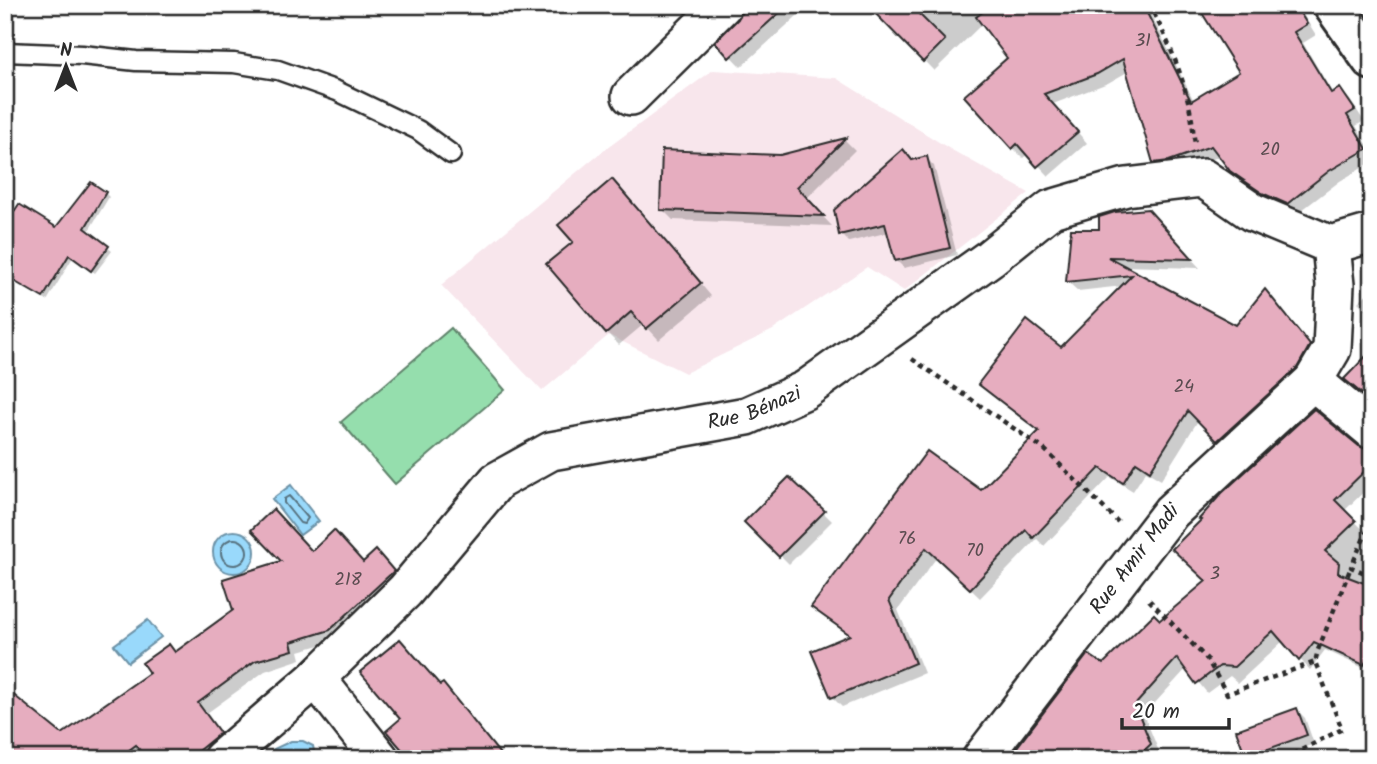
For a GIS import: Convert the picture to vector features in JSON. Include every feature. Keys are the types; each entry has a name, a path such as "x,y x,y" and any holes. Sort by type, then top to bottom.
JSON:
{"main road":[{"path":"1333,5 1372,60"}],"street":[{"path":"631,96 723,5"},
{"path":"1203,178 1252,212 1331,245 1372,233"},
{"name":"Rue Bénazi","path":"222,759 317,678 405,591 497,481 551,451 747,416 805,390 990,258 1051,209 1126,187 1203,178"},
{"name":"Rue Amir Madi","path":"981,759 1171,512 1313,381 1332,349 1335,285 1331,245"},
{"path":"1313,381 1372,430"},
{"path":"317,678 380,759"}],"lane":[{"path":"5,52 82,55 136,61 234,63 278,70 337,90 418,130 451,155"}],"path":[{"path":"1149,5 1163,30 1182,79 1203,178"},
{"path":"1372,173 1368,187 1372,194"},
{"path":"880,337 1044,449 1134,560 1207,659 1227,694 1315,663"},
{"path":"1284,759 1342,729 1315,663 1372,520"},
{"path":"1351,568 1372,576"}],"shaded area":[{"path":"713,70 836,78 950,149 1029,193 904,291 867,267 773,330 685,373 609,335 542,391 441,285 595,157"}],"green space":[{"path":"451,328 505,390 395,484 341,422"}],"water":[{"path":"291,485 319,521 300,535 272,499"},
{"path":"234,531 249,537 255,552 249,567 234,573 219,567 213,552 219,537"},
{"path":"148,620 161,637 128,662 114,645"},
{"path":"291,741 303,741 313,746 314,751 307,759 269,759 274,749"}],"building":[{"path":"743,5 788,5 729,58 715,42 738,19"},
{"path":"867,5 910,5 945,40 923,62"},
{"path":"992,5 1143,5 1191,101 1239,72 1197,5 1295,5 1307,24 1294,32 1331,93 1340,88 1355,110 1347,115 1367,149 1329,171 1287,204 1262,193 1230,171 1211,146 1169,161 1153,163 1123,59 1097,74 1044,94 1078,132 1037,167 1017,144 1012,149 964,96 1007,58 976,17"},
{"path":"846,138 797,187 824,216 660,210 662,150 780,155"},
{"path":"903,149 912,160 927,156 950,248 895,261 885,224 839,235 834,210"},
{"path":"612,179 701,283 646,329 631,312 606,334 546,264 573,242 558,225"},
{"path":"91,182 106,192 85,228 109,246 91,271 69,255 43,298 5,276 5,225 19,204 56,227"},
{"path":"1148,209 1193,259 1108,257 1236,325 1265,289 1310,345 1297,368 1217,441 1188,411 1150,471 1136,462 1123,483 1100,468 1033,538 1026,530 970,589 926,548 889,600 915,663 831,698 811,651 850,635 811,607 927,451 981,490 1039,431 978,384 1027,320 1061,347 1132,275 1066,282 1071,229 1099,229 1099,217 1115,212"},
{"path":"1372,350 1372,402 1344,379"},
{"path":"1314,409 1359,446 1372,450 1372,464 1335,500 1356,521 1325,551 1339,563 1338,573 1372,586 1372,650 1364,665 1314,642 1299,661 1273,631 1234,667 1220,666 1196,684 1177,658 1135,705 1151,744 1135,759 1008,759 1088,654 1103,664 1154,614 1160,620 1206,581 1172,549 1201,520 1199,519 1222,493"},
{"path":"789,477 825,511 779,557 744,522"},
{"path":"273,509 312,551 334,530 363,562 376,550 394,571 330,630 291,642 293,650 255,661 198,703 220,733 188,759 146,759 136,745 117,759 5,759 5,688 62,734 149,673 142,663 169,644 175,652 233,610 223,579 281,561 251,530"},
{"path":"400,639 440,685 443,683 504,759 410,759 386,731 400,719 360,672"},
{"path":"1297,708 1307,735 1246,757 1236,730"}]}
